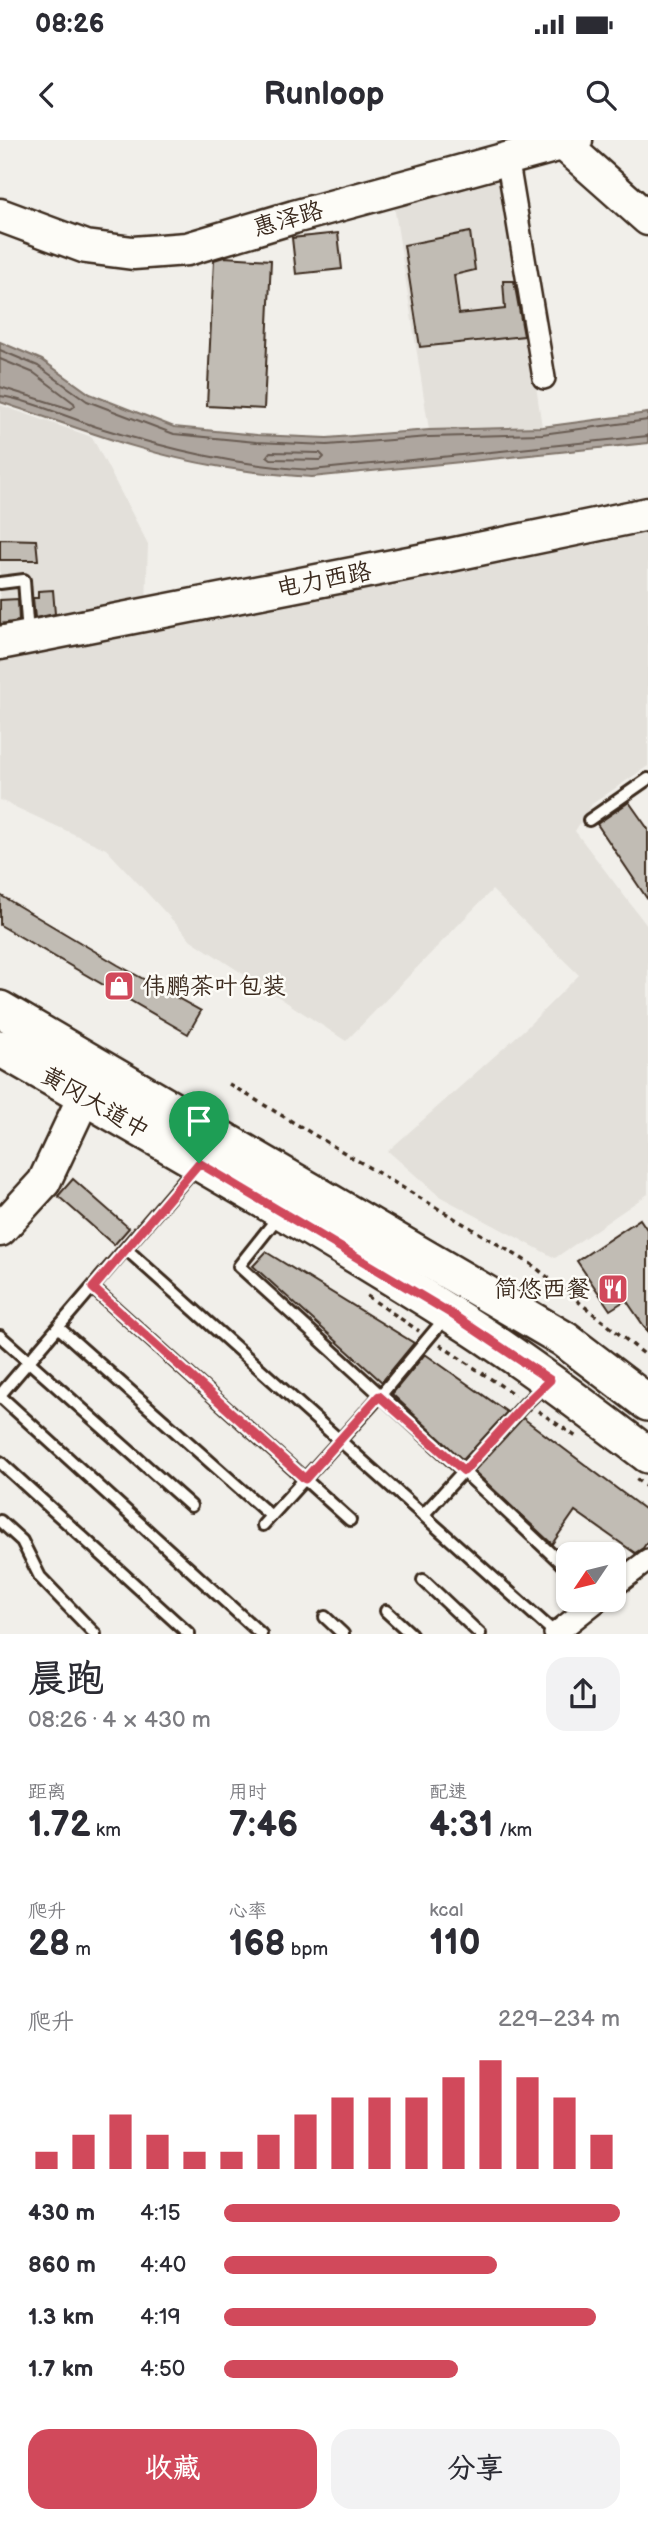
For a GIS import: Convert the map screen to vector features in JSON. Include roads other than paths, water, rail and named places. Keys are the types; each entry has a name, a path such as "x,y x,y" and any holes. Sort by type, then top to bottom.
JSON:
{"main road":[{"name":"黄冈大道中","path":"0,1009 564,1339 648,1402"},
{"name":"黄冈大道中","path":"0,1048 282,1212 641,1466"}],"street":[{"name":"惠泽路","path":"0,215 86,247 133,253 187,249 571,141"},
{"path":"571,141 648,198"},
{"path":"571,141 648,219"},
{"path":"507,158 544,378"},
{"name":"电力西路","path":"14,640 648,514"},
{"path":"0,1230 44,1182 84,1097"},
{"path":"626,1577 648,1560"},
{"path":"556,1634 583,1612"}],"lane":[{"path":"0,583 24,580 14,640"},
{"path":"589,820 648,779"},
{"path":"199,1163 0,1396 261,1634"},
{"path":"282,1212 239,1266 556,1559"},
{"path":"127,1249 556,1634"},
{"path":"93,1288 350,1520"},
{"path":"59,1328 267,1521 340,1441 439,1325"},
{"path":"0,1336 191,1506"},
{"path":"424,1515 538,1392"},
{"path":"0,1461 189,1634"},
{"path":"0,1521 22,1541 40,1577 95,1634"},
{"path":"423,1580 481,1634"},
{"path":"386,1611 411,1634"},
{"path":"325,1618 342,1634"}],"water":[{"path":"0,342 42,360 90,394 174,427 327,438 429,430 542,427 648,413 648,443 312,477 228,468 134,447 0,402"}],"place":[{"name":"伟鹏茶叶包装","path":"119,986"},
{"name":"简悠西餐","path":"613,1289"}]}
